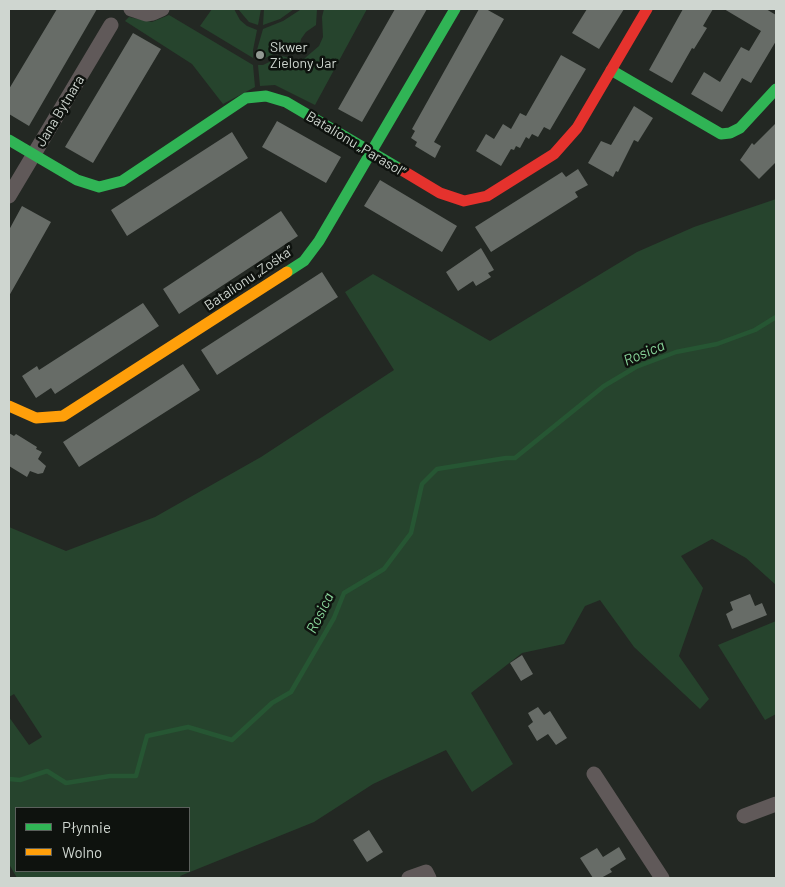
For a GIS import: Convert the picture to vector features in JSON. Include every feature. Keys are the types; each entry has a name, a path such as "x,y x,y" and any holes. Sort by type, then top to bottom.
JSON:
{"street":[{"path":"131,9 146,14 162,9"},
{"name":"Batalionu „Zośka”","path":"9,406 36,418 63,416 304,261 319,241 455,9"},
{"name":"Batalionu „Parasol”","path":"9,140 77,180 99,187 122,181 246,98 266,96 286,102 440,193 464,201 486,196 554,154 577,128 647,9"},
{"name":"Jana Bytnara","path":"9,196 111,25"},
{"path":"611,70 721,134 730,133 740,128 776,89"},
{"path":"594,774 662,878"},
{"path":"744,816 776,804"},
{"path":"409,878 426,872 430,878"}],"green space":[{"path":"212,9 234,9 240,20 247,26 257,30 253,58 200,26"},
{"path":"238,9 261,9 258,25 249,22"},
{"path":"264,9 294,9 280,19 263,25"},
{"path":"317,9 316,25 306,32 301,39 298,54 283,50 263,59 258,59 257,50 263,29 283,21 300,10"},
{"path":"324,9 367,9 315,105 275,85 260,86 258,65 263,65 282,56 297,60 305,58 319,46 323,37 322,17"},
{"path":"169,15 253,65 255,87 223,104 192,64 125,21 129,17 152,22"},
{"path":"776,199 776,585 746,558 712,539 681,556 703,588 679,656 709,699 700,709 634,647 600,600 585,606 564,644 522,653 471,693 513,764 472,792 446,750 373,784 314,822 190,872 190,807 15,807 15,872 190,872 180,876 181,878 17,878 9,864 9,717 29,745 42,737 14,694 9,697 9,527 66,551 155,517 261,457 394,370 345,292 373,274 490,341 637,252 694,227"},
{"path":"776,621 776,714 765,720 718,645"}],"building":[{"path":"57,9 97,9 29,126 9,114 9,89"},
{"path":"395,9 427,9 362,122 338,109"},
{"path":"479,9 486,9 504,19 434,142 441,146 435,158 415,146 417,142 411,138 415,131 412,129"},
{"path":"587,9 624,9 599,49 572,33"},
{"path":"683,9 713,9 703,26 707,28 694,49 692,48 672,83 649,70"},
{"path":"724,9 766,9 776,15 776,41 751,83 742,78 722,112 691,94 704,72 720,82 741,47 749,51 761,31"},
{"path":"133,33 161,49 93,163 65,147"},
{"path":"561,55 586,69 550,130 544,127 538,137 532,134 529,139 526,137 520,148 516,146 514,150 511,149 501,166 476,151 486,134 494,139 503,124 511,129 520,113 526,116"},
{"path":"634,106 653,118 638,142 634,140 618,172 616,171 613,177 588,163 601,141 611,145"},
{"path":"277,121 341,157 326,183 262,147"},
{"path":"776,123 776,162 759,179 740,160 752,143 754,145"},
{"path":"232,132 248,158 127,236 111,210"},
{"path":"578,169 588,185 575,192 578,197 491,252 475,227 562,172 566,177"},
{"path":"380,180 457,226 442,252 364,206"},
{"path":"22,206 51,222 9,296 9,230"},
{"path":"281,211 298,236 179,314 163,289"},
{"path":"481,248 494,270 488,273 491,277 476,286 473,281 458,291 446,272"},
{"path":"322,272 338,297 217,375 201,350"},
{"path":"143,303 159,326 55,394 51,388 36,398 22,376 37,366 39,370"},
{"path":"183,364 200,390 79,467 63,442"},
{"path":"9,433 14,436 16,434 42,452 38,459 46,466 43,473 38,474 30,471 27,477 9,466"},
{"path":"750,594 755,606 762,603 767,615 732,629 726,614 733,610 730,602"},
{"path":"522,655 533,674 521,681 510,663"},
{"path":"538,707 544,715 550,711 567,738 556,745 548,734 537,741 528,726 533,722 528,713"},
{"path":"369,830 383,852 367,862 353,840"},
{"path":"619,847 626,859 610,869 612,872 601,878 593,878 580,858 597,848 603,857"}],"waterway":[{"name":"Rosica","path":"9,779 20,780 47,771 66,783 110,776 136,776 147,736 188,727 232,740 272,703 291,692 334,618 344,593 384,569 411,533 422,484 437,469 515,458 604,386 636,367 676,352 717,344 755,330 776,317"}],"traffic: fast":[{"path":"287,272 304,261 319,241 455,9"},
{"path":"611,70 721,134 730,133 740,128 776,89"},
{"path":"9,140 77,180 99,187 122,181 246,98 266,96 286,102 400,169"}],"traffic: slow":[{"path":"9,406 36,418 63,416 287,272"}],"traffic: jam":[{"path":"400,169 440,193 464,201 487,196 554,154 577,128 647,9"}],"place":[{"name":"Skwer Zielony Jar","path":"260,55"}]}
